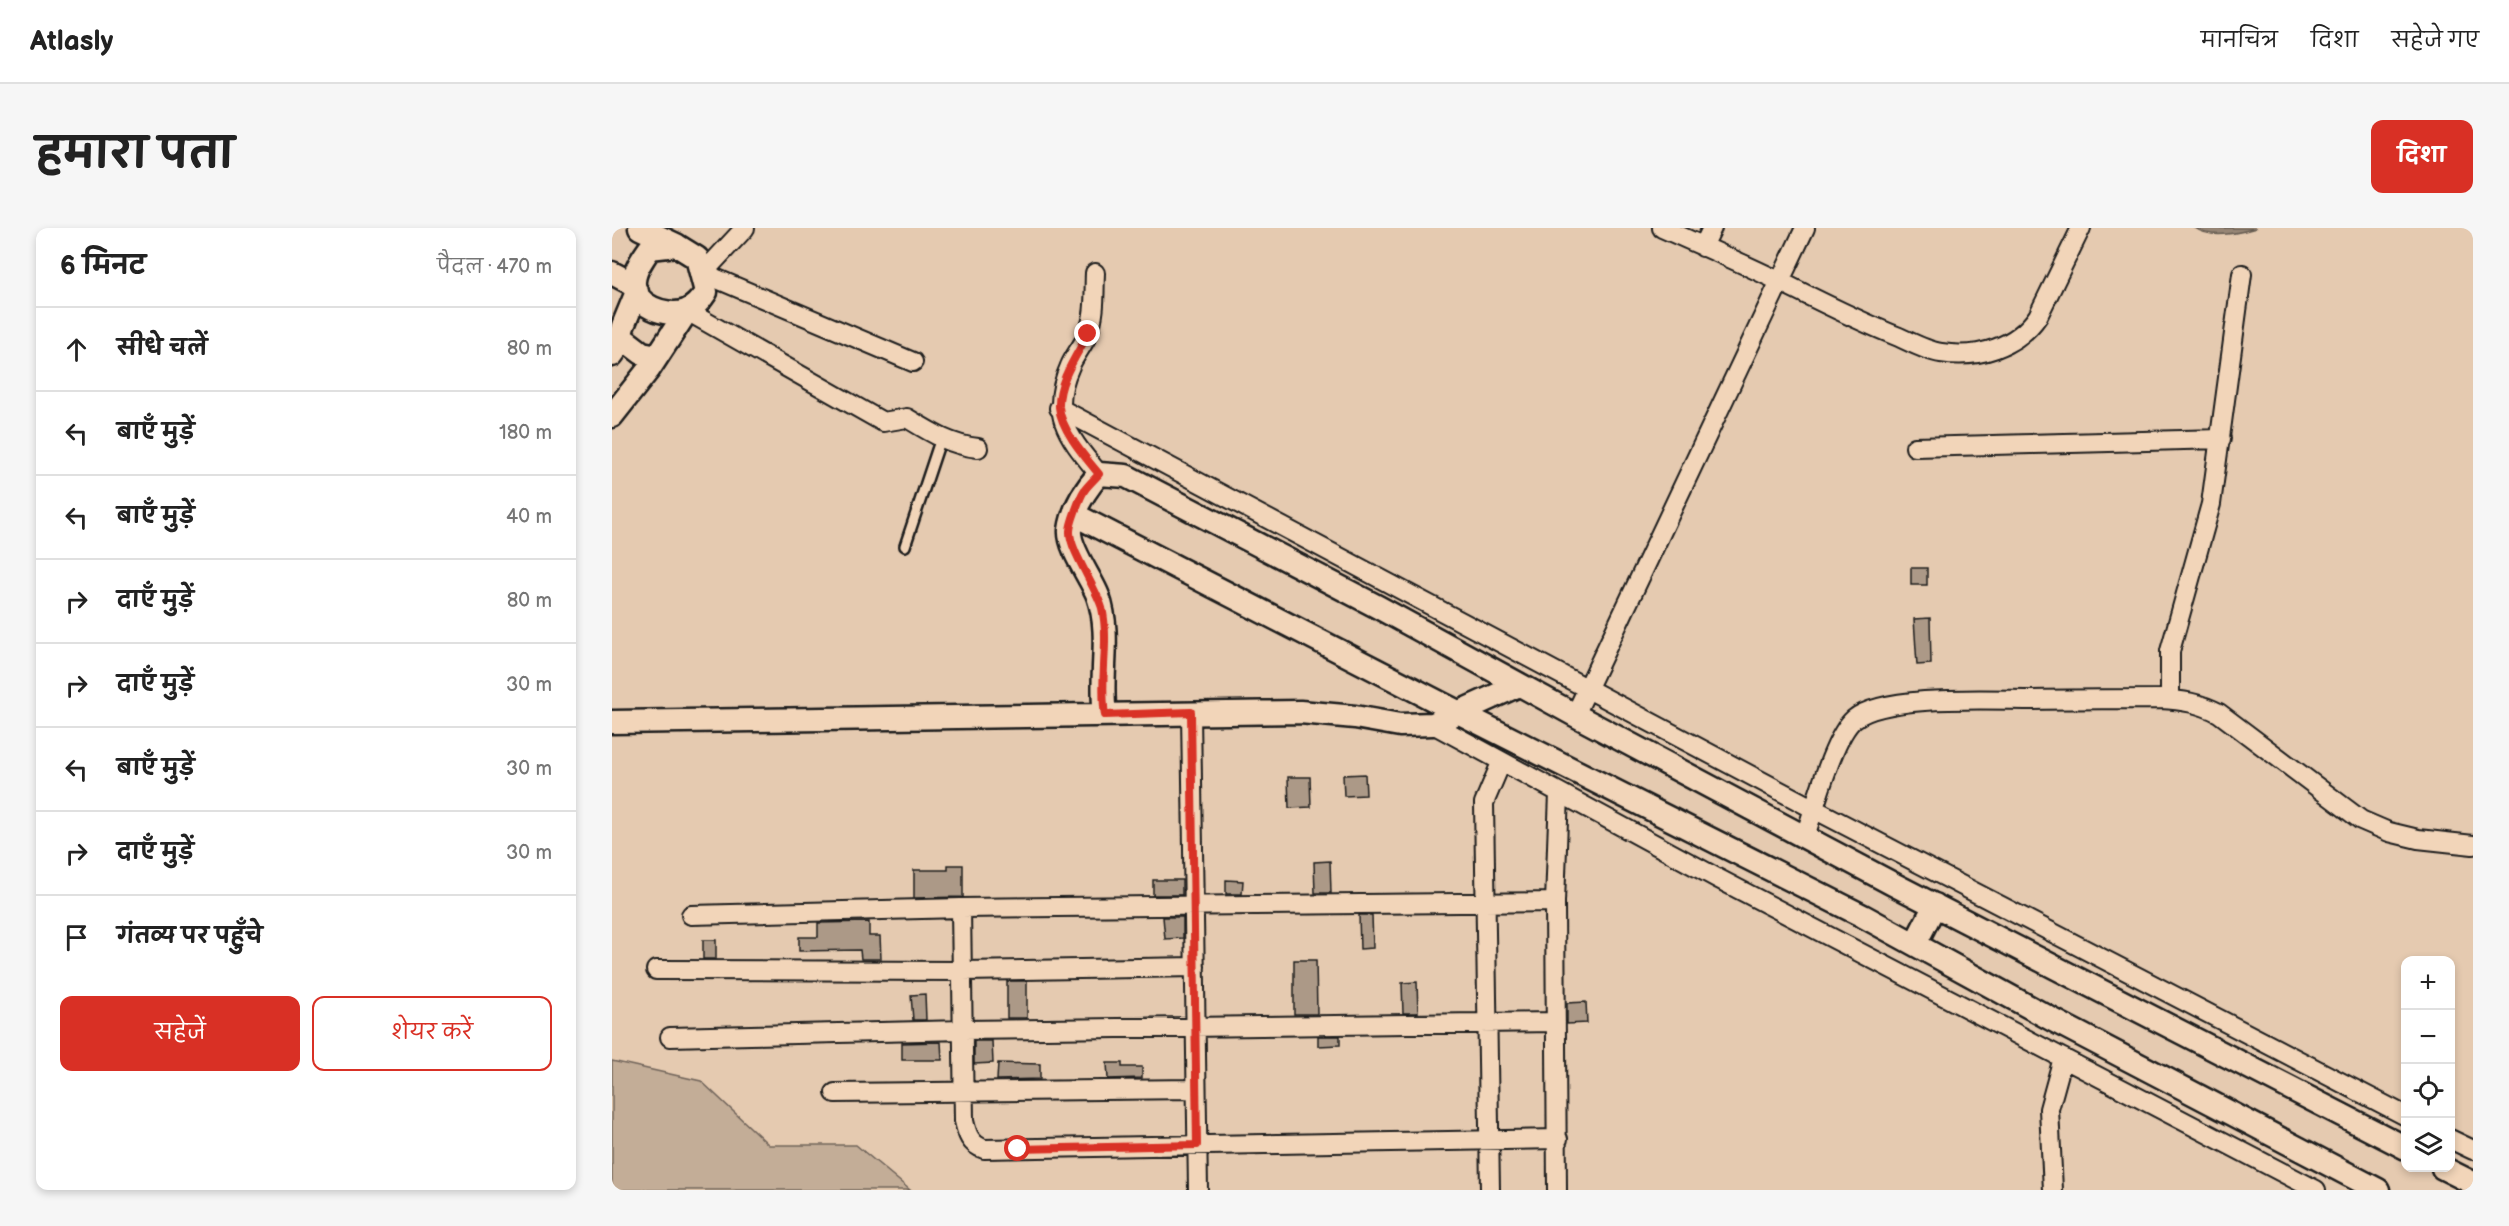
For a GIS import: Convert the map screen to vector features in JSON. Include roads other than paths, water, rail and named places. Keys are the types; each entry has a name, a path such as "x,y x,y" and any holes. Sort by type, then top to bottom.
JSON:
{"street":[{"path":"612,273 635,288 648,306 661,312 674,314 687,310 698,303 706,292 703,273 697,258 640,228"},
{"path":"703,273 745,228"},
{"path":"1662,228 1780,281 1847,316 1924,348 1956,354 1983,352 2002,346 2021,337 2029,329 2038,316 2081,228"},
{"path":"1703,247 1712,228"},
{"path":"1575,715 1806,228"},
{"path":"657,356 642,353 615,342 623,326 635,288 636,271 650,248 676,245"},
{"path":"703,273 913,362"},
{"path":"1095,273 1092,320 1088,334 1070,365 1059,408 1073,443 1099,474 1126,476 1378,607 1575,715 1935,905 2401,1145"},
{"path":"2170,699 2169,651 2211,504 2242,274"},
{"path":"612,416 657,356 687,310"},
{"path":"687,310 883,422 907,418 941,438 961,446 978,448"},
{"path":"1059,408 1814,809 2401,1113"},
{"path":"1915,447 2221,439"},
{"path":"1099,474 1083,492 1070,531 1080,561 1098,595 1102,611 1105,632 1102,700 1105,715"},
{"path":"1075,515 1915,944 2053,1020 2378,1190"},
{"path":"612,722 1191,712 1326,713 1400,724 1433,724 1519,685"},
{"path":"1805,836 1845,729 1863,713 1877,708 1946,700 2170,699 2204,705 2219,713 2361,820 2389,832 2418,839 2473,846"},
{"path":"1191,712 1198,1190"},
{"path":"1433,724 1559,793 2316,1190"},
{"path":"1490,1190 1484,803 1501,762"},
{"path":"1557,1190 1555,902 1559,793"},
{"path":"691,915 961,908 1555,902"},
{"path":"1915,944 1935,905"},
{"path":"961,908 963,1120 968,1136 975,1146 984,1149 1558,1139"},
{"path":"656,970 963,971 1195,967"},
{"path":"670,1036 1556,1022"},
{"path":"2053,1190 2049,1109 2063,1058"},
{"path":"834,1093 1196,1089"},
{"path":"2455,1140 2473,1150"},
{"path":"2452,1172 2473,1183"}],"lane":[{"path":"905,546 941,438"}]}
